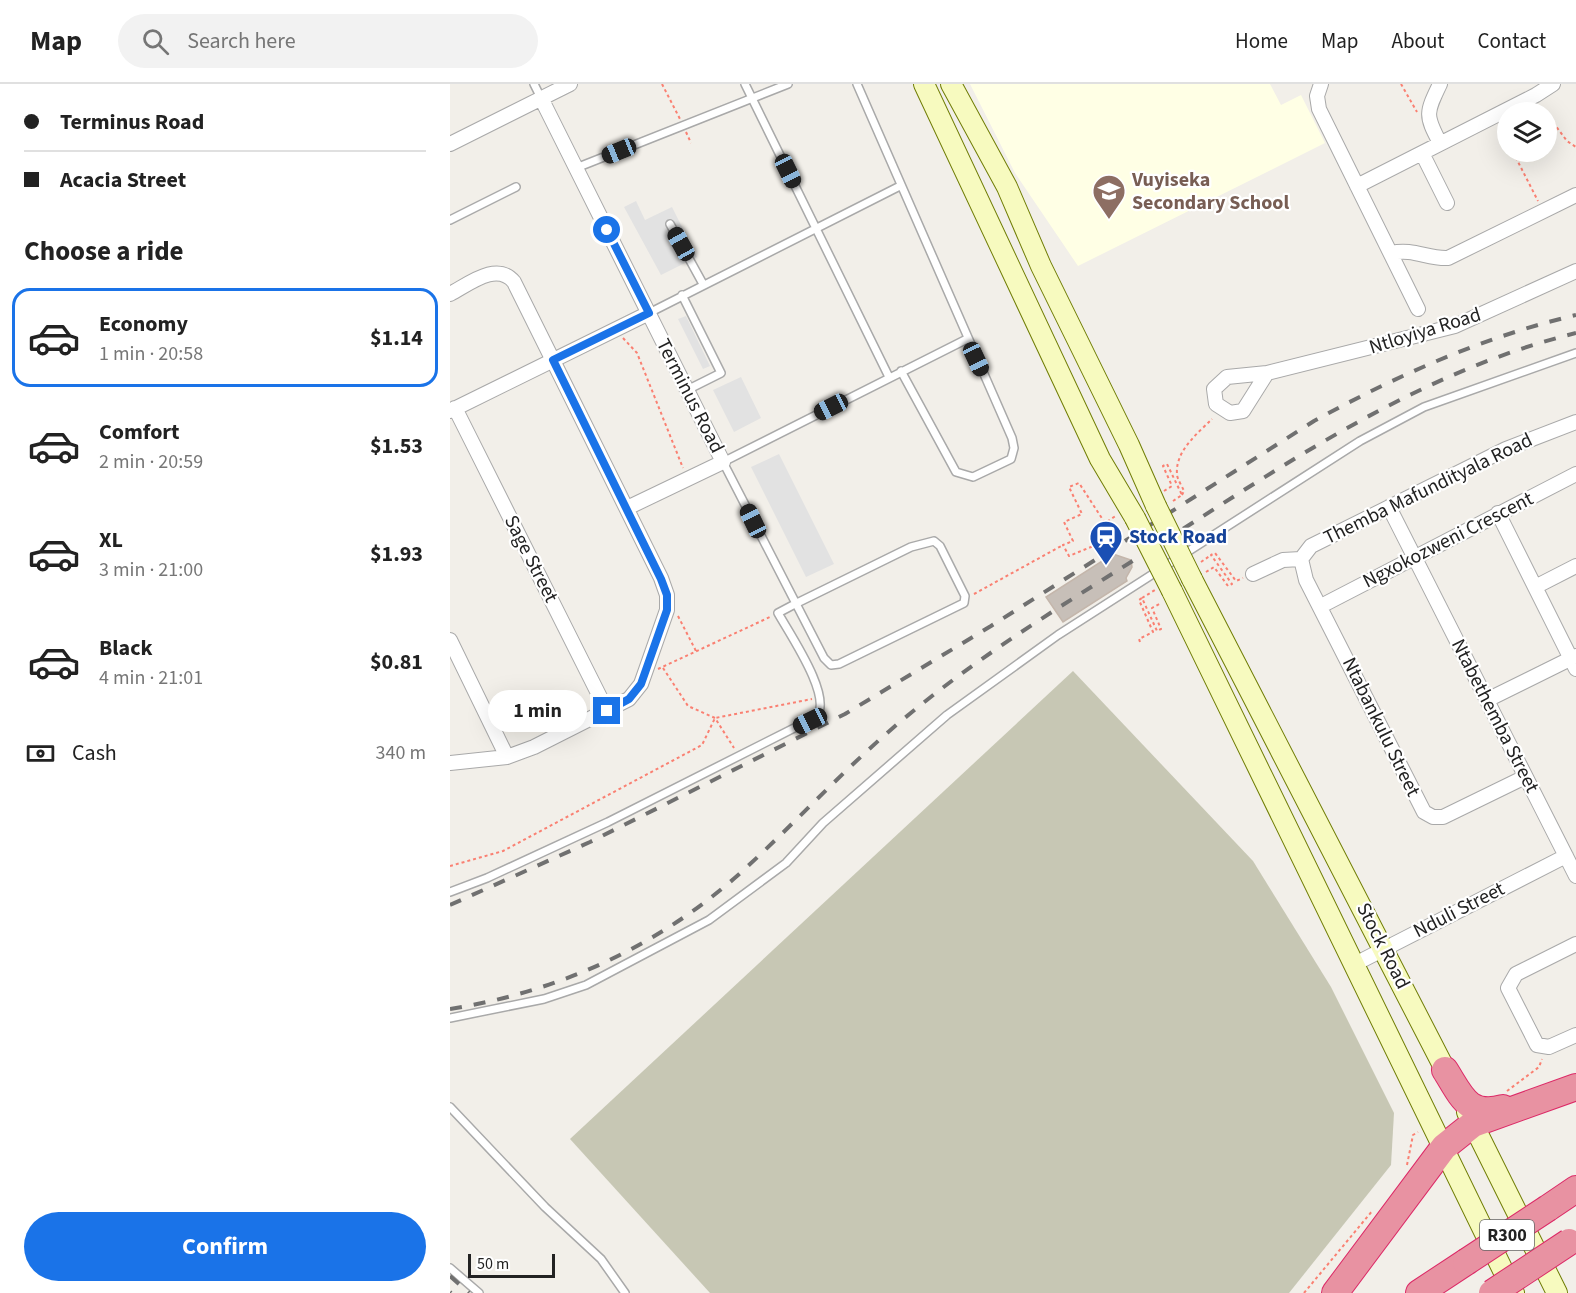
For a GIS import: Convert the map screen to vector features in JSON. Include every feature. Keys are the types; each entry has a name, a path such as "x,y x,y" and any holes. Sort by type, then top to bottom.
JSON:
{"highway":[{"path":"1445,1070 1467,1103 1483,1111 1492,1111 1576,1086"},
{"path":"1335,1293 1443,1147 1473,1124 1576,1086"},
{"name":"R300","path":"1419,1293 1576,1189"},
{"name":"R300","path":"1492,1293 1572,1240"}],"main road":[{"name":"Stock Road","path":"924,84 1127,516 1516,1293"},
{"name":"Stock Road","path":"951,84 1006,187 1041,266 1129,445 1164,500 1287,767 1385,949 1557,1293"},
{"path":"1473,1124 1460,1152 1468,1177 1506,1258 1516,1293"}],"street":[{"path":"450,144 570,84"},
{"path":"1321,84 1317,96 1318,109 1418,309"},
{"path":"1440,84 1429,106 1427,118 1440,143"},
{"path":"1357,186 1553,84"},
{"name":"Terminus Road","path":"541,98 723,462"},
{"path":"1422,153 1447,203"},
{"path":"1391,254 1412,250 1432,257 1448,258 1576,195"},
{"name":"Ntloyiya Road","path":"1267,374 1455,326 1576,271"},
{"path":"450,294 488,274 497,272 507,274 514,282 627,508 667,595 667,610 641,684 629,699 534,747 507,757 450,763"},
{"path":"453,410 649,313"},
{"name":"Sage Street","path":"453,410 607,711"},
{"name":"Themba Mafundityala Road","path":"1301,559 1311,546 1389,507 1506,449 1576,422"},
{"path":"627,508 723,462"},
{"name":"Ngxokozweni Crescent","path":"1321,606 1576,474"},
{"name":"Ntabethemba Street","path":"1389,507 1576,876"},
{"path":"1487,700 1574,661 1498,513"},
{"path":"1247,576 1283,560 1301,559 1306,580 1321,606"},
{"path":"1535,587 1576,566"},
{"name":"Ntabankulu Street","path":"1321,606 1424,812 1432,817 1443,817 1525,777"},
{"path":"452,646 507,757"},
{"name":"Nduli Street","path":"1353,965 1566,856"},
{"path":"1576,944 1516,974 1508,983 1509,993 1533,1040 1544,1048 1557,1045 1576,1035"}],"lane":[{"name":"Terminus Road","path":"534,84 541,98"},
{"path":"746,84 889,377"},
{"path":"576,168 788,84"},
{"path":"857,84 1014,443 1011,459 1007,463 973,477 956,472 901,371"},
{"path":"649,313 900,186"},
{"path":"450,220 516,187"},
{"path":"670,224 704,285"},
{"path":"682,295 721,373 687,390"},
{"path":"723,462 967,339"},
{"path":"450,1018 544,999 586,985 709,920 786,863 823,823 947,715 1058,635 1360,441 1425,407 1576,353"},
{"name":"Terminus Road","path":"723,462 795,604"},
{"path":"450,892 487,878 608,822 816,717 821,710 817,685 778,613 795,604 910,547 934,541 940,546 966,598 964,603 836,665 824,658 795,604"},
{"path":"450,1107 545,1208 601,1259 625,1293"},
{"path":"450,1268 479,1293"}],"path":[{"path":"662,84 691,143"},
{"path":"1401,84 1414,110 1427,118"},
{"path":"1494,116 1497,121"},
{"path":"1557,127 1576,147"},
{"path":"1518,162 1544,211"},
{"path":"616,329 637,353 687,479"},
{"path":"1164,500 1182,495 1185,491 1176,475 1179,460 1191,441 1212,419"},
{"path":"1164,500 1172,486 1163,466 1167,464 1182,495"},
{"path":"972,595 1073,541 1064,522 1082,514 1069,488 1079,483 1105,524 1127,516"},
{"path":"1063,545 1069,556 1103,542"},
{"path":"1204,560 1215,553 1236,581 1247,576"},
{"path":"1198,576 1214,567 1228,586 1232,584 1211,555"},
{"path":"667,595 696,652"},
{"path":"1140,642 1139,639 1154,632 1139,600 1142,598 1157,631 1161,629 1152,608 1168,597"},
{"path":"739,756 715,718 688,706 663,668 778,613"},
{"path":"715,718 809,698 820,702"},
{"path":"450,866 503,851 702,745 715,718"},
{"path":"1503,1094 1539,1067 1544,1048"},
{"path":"1406,1170 1413,1135 1420,1130"},
{"path":"1304,1293 1378,1203"}],"shaded area":[{"name":"Vuyiseka Secondary School","path":"970,84 1270,84 1281,105 1301,95 1325,143 1078,266 1015,173"},
{"path":"636,201 645,220 672,207 697,257 661,275 624,207"},
{"path":"686,316 710,366 703,369 678,319"},
{"path":"741,377 761,418 734,432 713,390"},
{"path":"779,454 834,564 806,577 751,467"},
{"path":"1073,671 1253,861 1331,987 1394,1113 1391,1165 1289,1293 710,1293 570,1139"}],"building":[{"path":"1113,554 1131,560 1132,567 1126,578 1127,581 1063,622 1046,597"}],"railway":[{"path":"450,905 590,842 845,714 991,626 1314,421 1346,404 1409,373 1474,346 1576,315"},
{"path":"450,1009 528,991 566,978 603,963 673,925 737,876 889,731 972,666 1034,624 1260,480 1360,421 1465,370 1519,349 1576,333"},
{"path":"450,1276 469,1293"}],"place":[{"name":"Vuyiseka Secondary School","path":"1109,220"},
{"name":"Stock Road","path":"1106,566"}],"route":[{"path":"607,230 649,313 553,360 627,508 667,595 667,610 641,684 629,699 607,711"}]}
